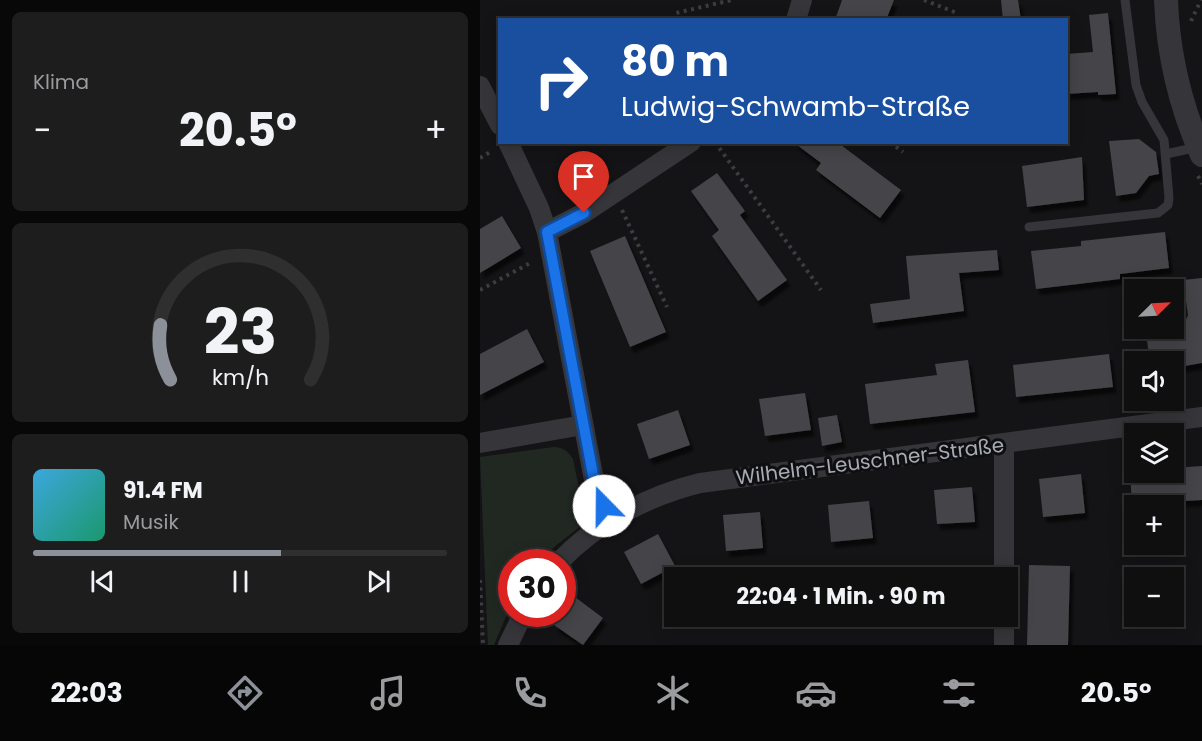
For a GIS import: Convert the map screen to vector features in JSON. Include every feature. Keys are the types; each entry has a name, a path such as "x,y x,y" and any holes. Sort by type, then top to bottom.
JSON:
{"street":[{"path":"797,18 802,0"},
{"path":"1166,0 1174,71 1200,151"},
{"path":"480,86 498,121"},
{"path":"509,144 539,208 547,232 594,480 612,520"},
{"path":"547,232 615,194 689,144"},
{"name":"Wilhelm-Leuschner-Straße","path":"573,549 612,520 666,492 700,483 1202,417"},
{"path":"480,443 583,425"},
{"path":"1004,444 1004,567"},
{"path":"508,645 517,627"},
{"path":"1004,627 1004,645"}],"lane":[{"path":"1029,227 1158,213 1168,205 1166,154 1161,133 1142,102 1136,85 1125,0"},
{"path":"1166,154 1200,151"}],"path":[{"path":"677,18 676,13 732,0"},
{"path":"924,0 957,13"},
{"path":"716,144 821,290"},
{"path":"893,144 903,152"},
{"path":"615,194 668,307"},
{"path":"480,290 533,261 553,257"},
{"path":"480,580 483,645"}],"shaded area":[{"path":"553,447 565,450 573,459 586,522 552,549 498,549 498,627 502,627 494,645 488,645 480,457"}],"building":[{"path":"842,0 894,0 887,18 836,18"},
{"path":"1001,0 1018,0 1021,18 1003,18"},
{"path":"1108,13 1116,94 1098,95 1098,92 1068,94 1068,54 1093,52 1089,15"},
{"path":"1139,139 1156,152 1159,174 1149,176 1136,193 1116,196 1109,141"},
{"path":"796,144 840,144 901,190 880,218 816,170 821,163"},
{"path":"1082,157 1084,200 1027,207 1022,166"},
{"path":"717,173 745,211 740,215 787,280 758,301 712,236 719,230 691,191"},
{"path":"502,216 521,248 480,273 480,229"},
{"path":"1165,232 1169,268 1120,274 1120,279 1036,289 1031,251 1081,246 1081,241"},
{"path":"625,236 666,332 630,347 590,251"},
{"path":"997,250 999,270 959,273 964,311 873,323 870,304 910,299 906,256"},
{"path":"1202,278 1202,363 1184,366 1184,351 1148,351 1147,339 1184,339 1184,324 1188,315 1184,280"},
{"path":"527,329 544,362 480,395 480,354"},
{"path":"1109,354 1113,387 1016,397 1013,365"},
{"path":"968,360 975,412 870,424 865,384 937,375 935,364"},
{"path":"805,393 811,430 765,436 759,399"},
{"path":"678,410 690,445 649,459 637,424"},
{"path":"837,415 842,442 822,446 818,418"},
{"path":"1202,466 1202,500 1184,501 1184,495 1131,495 1131,483 1184,483 1184,467"},
{"path":"1081,474 1085,513 1043,517 1039,479"},
{"path":"972,487 975,522 937,524 934,490"},
{"path":"869,501 873,538 831,542 828,505"},
{"path":"760,512 763,548 726,551 723,515"},
{"path":"658,534 675,566 664,567 664,572 641,584 624,552"},
{"path":"1029,565 1070,566 1068,645 1027,645"},
{"path":"576,598 603,618 583,645 557,627 576,627"}],"route":[{"path":"584,213 547,232 594,480 604,506"}]}
